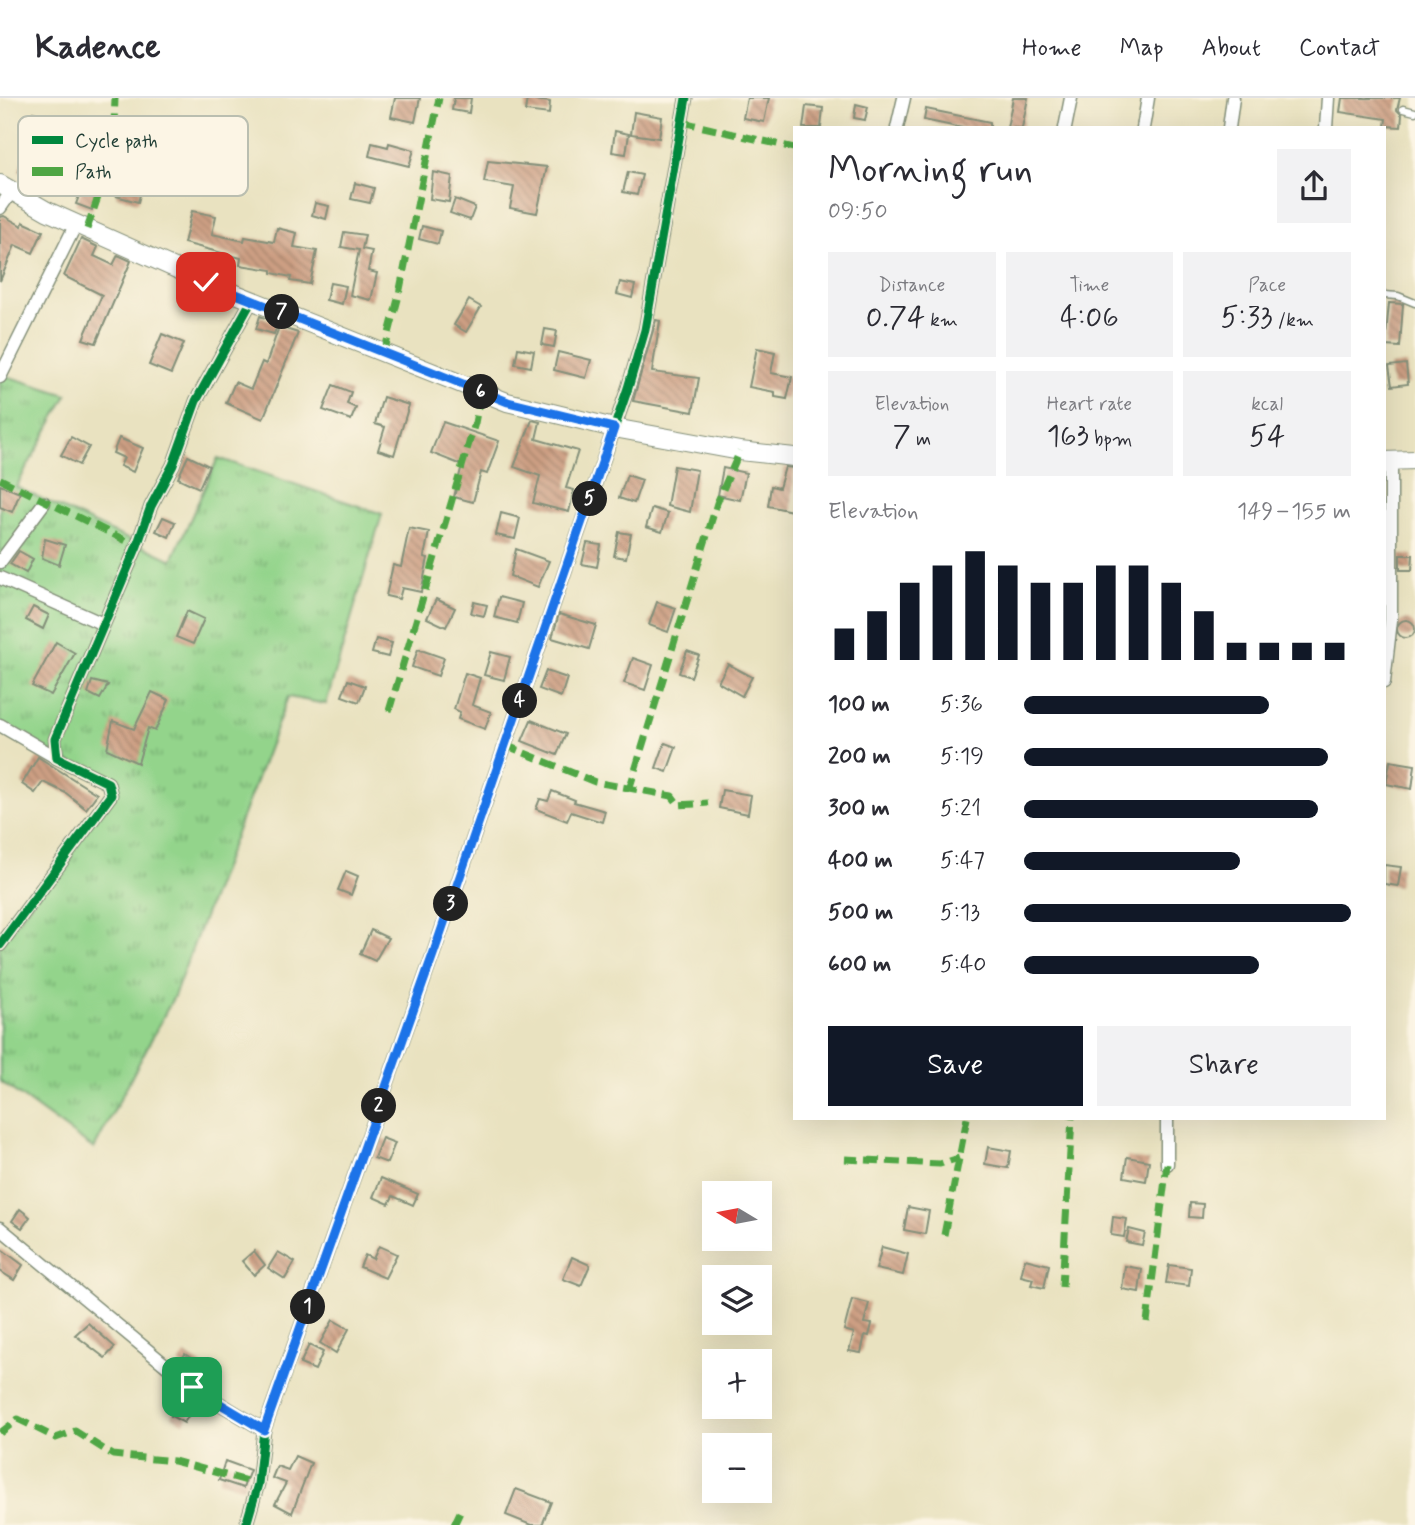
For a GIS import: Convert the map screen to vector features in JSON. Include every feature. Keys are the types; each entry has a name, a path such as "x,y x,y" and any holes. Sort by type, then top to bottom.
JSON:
{"main road":[{"path":"22,196 76,224 252,300 508,402 614,428 740,451 793,457"},
{"path":"1387,461 1415,460"}],"street":[{"path":"246,1525 258,1483 264,1430 435,949 614,428 645,330 686,98"},
{"path":"897,126 904,98"},
{"path":"1065,126 1071,98"},
{"path":"1143,126 1148,98"},
{"path":"1228,126 1233,98"},
{"path":"1326,126 1328,98"},
{"path":"0,208 6,188"},
{"path":"0,377 76,224"},
{"path":"57,758 55,739 137,546 151,506 173,465 196,401 252,300"},
{"path":"1386,664 1391,620 1387,461"},
{"path":"0,562 44,503"},
{"path":"0,578 103,624"},
{"path":"0,725 57,758 108,783 111,795 0,945"},
{"path":"1167,1120 1167,1164"},
{"path":"0,1228 192,1387 264,1430"}],"lane":[{"path":"1403,110 1415,112"},
{"path":"1386,295 1398,296 1415,303"}],"green space":[{"path":"0,374 67,395 16,487 172,560 218,458 382,514 326,704 288,697 174,996 94,1149 0,1081 0,945 111,795 108,783 0,725"}],"building":[{"path":"395,98 420,98 415,122 391,117"},
{"path":"454,98 471,98 469,113 452,110"},
{"path":"747,98 769,98 764,122 743,118"},
{"path":"1013,98 1028,98 1022,126 1007,126"},
{"path":"1342,98 1400,98 1397,110 1402,115 1401,127 1385,126 1386,119 1340,112"},
{"path":"527,99 550,102 549,114 525,111"},
{"path":"856,104 868,107 865,120 854,118"},
{"path":"806,106 823,108 821,126 803,126"},
{"path":"926,109 990,122 990,126 952,126 924,120"},
{"path":"634,112 662,117 659,138 631,134"},
{"path":"615,131 629,134 626,154 612,152"},
{"path":"372,143 388,147 389,143 414,150 409,166 369,156"},
{"path":"488,161 547,167 537,213 510,208 514,187 484,182"},
{"path":"433,172 452,176 449,202 430,199"},
{"path":"628,172 642,175 637,195 623,192"},
{"path":"355,183 374,188 370,203 351,199"},
{"path":"79,196 96,196 92,210 76,204"},
{"path":"116,196 140,196 138,202"},
{"path":"455,199 475,207 470,220 450,213"},
{"path":"315,203 329,206 326,219 312,215"},
{"path":"192,211 216,216 212,234 244,241 245,237 274,242 277,228 297,233 294,247 317,251 310,284 290,281 291,277 272,273 272,270 240,265 241,258 184,243"},
{"path":"4,216 22,226 23,222 43,231 33,253 15,245 0,281 0,217"},
{"path":"422,226 441,231 438,244 419,239"},
{"path":"344,232 365,235 362,249 372,251 368,271 377,273 371,300 350,295 359,250 341,247"},
{"path":"81,239 98,247 94,256 113,265 118,255 131,261 96,343 83,339 102,295 64,276"},
{"path":"620,282 635,285 632,298 617,294"},
{"path":"330,283 346,286 342,304 326,300"},
{"path":"469,300 481,307 466,332 454,325"},
{"path":"1389,303 1403,304 1400,347 1386,346"},
{"path":"260,316 278,323 274,334 256,329"},
{"path":"656,320 660,321 652,372 699,378 693,412 633,401"},
{"path":"279,327 298,333 263,419 226,403 235,382 251,389 262,362 266,364"},
{"path":"545,329 557,331 554,347 542,345"},
{"path":"162,334 184,343 171,374 149,365"},
{"path":"518,348 534,351 531,367 515,364"},
{"path":"757,348 775,352 771,373 792,377 787,399 775,397 775,392 749,387"},
{"path":"558,352 591,360 586,378 554,370"},
{"path":"1406,364 1408,384 1392,386 1389,366"},
{"path":"333,385 351,392 347,404 356,408 351,420 323,410"},
{"path":"383,397 409,405 394,455 378,450 385,427 375,424"},
{"path":"532,420 540,422 536,439 578,451 566,488 574,490 569,512 533,503 540,476 514,467"},
{"path":"443,422 499,441 487,474 481,472 473,502 454,497 462,465 431,453"},
{"path":"71,437 89,447 79,465 61,455"},
{"path":"119,438 143,448 133,472 120,466 124,458 113,453"},
{"path":"188,456 209,466 199,488 178,478"},
{"path":"674,466 697,470 690,512 667,506"},
{"path":"785,467 793,468 792,511 768,506 771,486 779,488"},
{"path":"723,468 746,473 740,500 718,495"},
{"path":"627,475 642,480 634,503 619,498"},
{"path":"0,485 20,493 12,512 0,507"},
{"path":"652,508 668,513 662,532 646,527"},
{"path":"501,513 520,518 515,539 496,535"},
{"path":"163,517 175,522 169,537 156,531"},
{"path":"409,528 429,532 424,557 428,558 421,592 402,588 399,599 386,596 393,565 401,567"},
{"path":"619,532 631,534 626,558 614,556"},
{"path":"45,539 65,545 59,565 42,558"},
{"path":"587,543 601,545 597,567 582,564"},
{"path":"516,549 549,561 538,587 510,576"},
{"path":"19,551 33,559 26,573 10,564"},
{"path":"1400,555 1413,555 1412,570 1400,570"},
{"path":"499,597 522,603 517,623 494,617"},
{"path":"436,599 455,608 446,627 427,618"},
{"path":"474,602 487,605 484,616 471,613"},
{"path":"657,602 676,608 668,632 649,625"},
{"path":"33,607 49,615 43,629 26,620"},
{"path":"187,611 204,619 193,644 176,637"},
{"path":"559,614 596,625 589,649 552,638"},
{"path":"1406,620 1412,623 1415,629 1412,635 1406,638 1400,635 1397,629 1400,623"},
{"path":"376,639 392,643 388,657 372,653"},
{"path":"56,642 75,653 51,695 32,686"},
{"path":"418,649 444,658 438,676 412,667"},
{"path":"687,651 699,655 691,677 679,673"},
{"path":"491,652 510,657 504,680 484,675"},
{"path":"633,658 653,665 645,690 624,683"},
{"path":"728,664 752,677 742,696 718,682"},
{"path":"546,671 567,678 561,697 539,689"},
{"path":"465,673 480,678 472,705 491,712 485,729 458,719 460,712 454,709"},
{"path":"348,680 365,686 359,702 342,696"},
{"path":"92,681 108,685 100,699 88,693"},
{"path":"152,692 169,700 155,731 148,728 138,763 107,749 113,721 134,729"},
{"path":"531,720 566,734 557,755 522,741"},
{"path":"665,743 676,747 667,772 656,768"},
{"path":"38,757 97,794 86,809 66,793 43,782 35,793 22,784"},
{"path":"1390,761 1415,765 1412,789 1386,784"},
{"path":"722,790 751,795 748,814 719,808"},
{"path":"552,791 575,800 574,802 605,811 602,822 571,812 567,821 536,809 540,799 548,801"},
{"path":"1386,865 1401,867 1398,886 1386,884"},
{"path":"346,871 358,876 351,895 338,890"},
{"path":"371,930 388,938 375,961 360,954"},
{"path":"382,1138 395,1143 387,1163 374,1158"},
{"path":"988,1147 1011,1151 1008,1168 985,1164"},
{"path":"1127,1157 1149,1161 1146,1181 1124,1177"},
{"path":"381,1178 418,1194 413,1205 393,1196 389,1204 373,1197"},
{"path":"1190,1203 1203,1204 1202,1218 1189,1217"},
{"path":"908,1207 929,1211 925,1234 904,1230"},
{"path":"20,1209 30,1217 22,1228 12,1221"},
{"path":"1113,1217 1127,1219 1124,1237 1111,1235"},
{"path":"1129,1229 1145,1233 1142,1245 1126,1242"},
{"path":"379,1246 397,1254 385,1278 360,1267 365,1255 373,1259"},
{"path":"882,1247 908,1254 903,1275 876,1269"},
{"path":"0,1248 23,1265 14,1280 0,1271"},
{"path":"254,1251 265,1265 254,1275 242,1261"},
{"path":"278,1252 295,1262 285,1279 268,1268"},
{"path":"572,1257 590,1265 581,1286 563,1279"},
{"path":"1025,1259 1049,1265 1044,1288 1031,1285 1033,1279 1021,1276"},
{"path":"1169,1265 1191,1268 1189,1286 1166,1283"},
{"path":"1125,1266 1142,1269 1139,1292 1122,1289"},
{"path":"852,1299 869,1303 864,1323 872,1324 869,1336 865,1335 861,1353 849,1351 854,1333 844,1330"},
{"path":"333,1320 349,1329 336,1353 320,1343"},
{"path":"88,1323 115,1347 105,1358 75,1335"},
{"path":"309,1345 323,1352 315,1370 300,1364"},
{"path":"185,1354 205,1367 198,1379 179,1364"},
{"path":"177,1406 190,1413 184,1423 171,1416"},
{"path":"295,1456 311,1463 292,1513 275,1504 286,1483 272,1478 277,1466 288,1470"},
{"path":"225,1461 250,1470 243,1488 219,1480"},
{"path":"516,1489 551,1502 542,1525 531,1525 506,1515"}],"marked path":[{"path":"114,116 115,98"},
{"path":"384,353 398,299 439,98"},
{"path":"682,122 793,148"},
{"path":"87,229 98,196"},
{"path":"389,711 475,423 481,392"},
{"path":"629,790 717,503 740,451"},
{"path":"0,479 137,546"},
{"path":"505,745 595,782 672,796 679,805 708,803"},
{"path":"944,1235 967,1120"},
{"path":"1062,1287 1072,1120"},
{"path":"845,1159 940,1164 959,1158"},
{"path":"1147,1322 1167,1164"},
{"path":"0,1433 18,1419 56,1438 75,1431 113,1455 174,1461 258,1484"},
{"path":"454,1525 462,1508"}],"cycle path":[{"path":"246,1525 258,1484 264,1430 435,949 628,388 645,330 686,98"},
{"path":"0,945 111,795 108,783 57,758 55,739 137,546 151,506 173,465 196,401 252,300"}],"route":[{"path":"192,1387 264,1430 435,949 614,428 508,402 206,282"}]}
